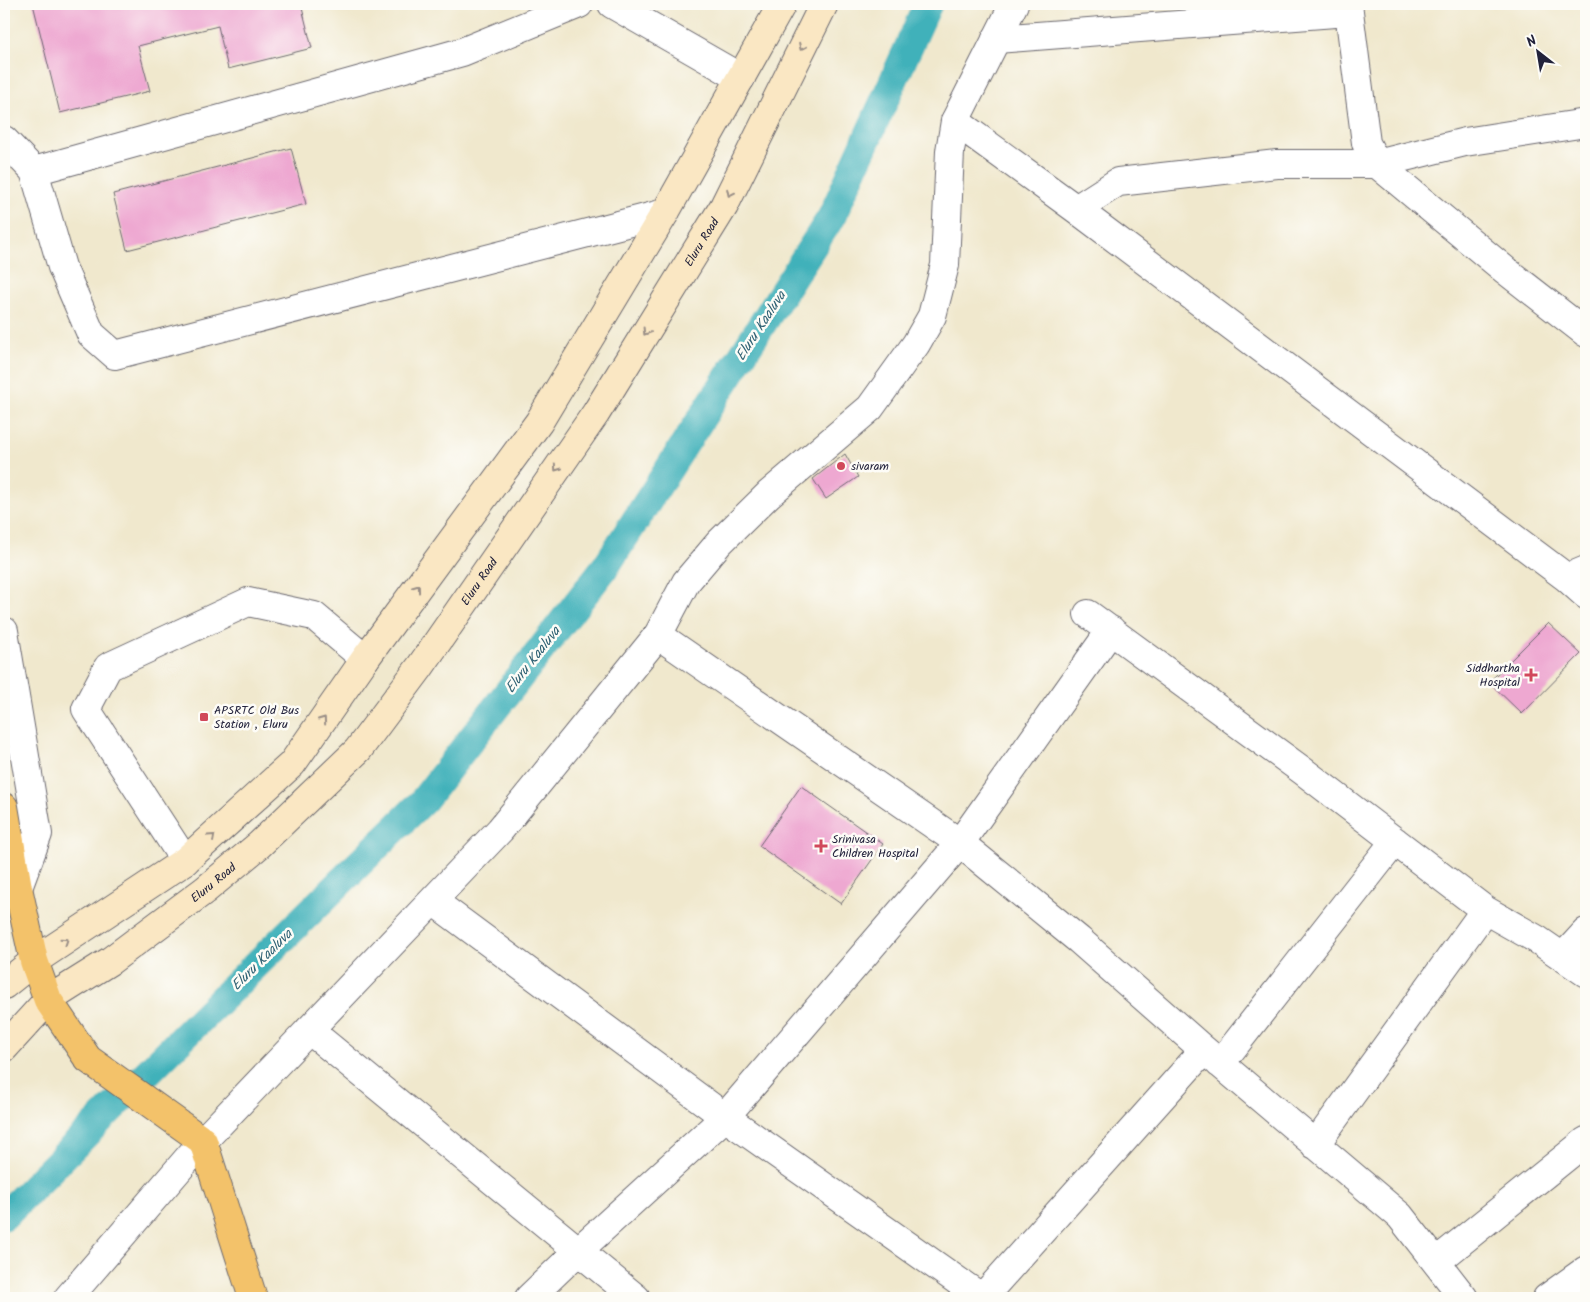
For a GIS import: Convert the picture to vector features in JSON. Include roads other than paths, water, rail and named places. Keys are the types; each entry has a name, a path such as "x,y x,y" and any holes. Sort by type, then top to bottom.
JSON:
{"main road":[{"path":"7,982 34,961 185,861 292,764 365,659 539,422 665,213 782,4"},
{"name":"Eluru Road","path":"4,1048 48,1000 110,961 205,890 259,845 358,750 420,667 596,413 724,206 824,4"},
{"path":"6,819 11,880 34,961 48,1000 88,1059 203,1141 253,1298"}],"street":[{"path":"34,171 462,52 579,4"},
{"path":"612,4 741,78"},
{"path":"68,1298 203,1141 500,830 658,635 686,582 719,543 769,494 870,408 916,344 932,316 945,265 950,151 955,121 1014,4"},
{"path":"996,39 1348,8 1366,143 1377,164 1505,270 1586,333"},
{"path":"955,121 1580,581"},
{"path":"1076,209 1118,182 1277,164 1377,164 1466,142 1586,123"},
{"path":"4,140 34,171 62,267 91,334 115,355 665,213"},
{"path":"185,861 86,710 108,668 248,602 314,616 365,659"},
{"path":"1088,614 1296,765 1485,910 1538,940 1586,973"},
{"path":"529,1298 725,1117 960,843 1111,630"},
{"path":"4,631 38,834 11,880"},
{"path":"658,635 960,843 1079,940 1212,1057 1400,1216 1464,1298"},
{"path":"433,901 725,1117 982,1298 1212,1057 1395,841"},
{"path":"1315,1145 1485,910"},
{"path":"1563,957 1586,932"},
{"path":"309,1030 636,1298"},
{"path":"1436,1262 1586,1141"},
{"path":"1547,1298 1586,1270"}],"waterway":[{"name":"Eluru Kaaluva","path":"4,1216 423,801 606,566 832,216 928,4"}],"place":[{"name":"sivaram","path":"841,466"},
{"name":"Siddhartha Hospital","path":"1531,675"},
{"name":"APSRTC Old Bus Station , Eluru","path":"204,717"},
{"name":"Srinivasa Children Hospital","path":"821,846"}]}
